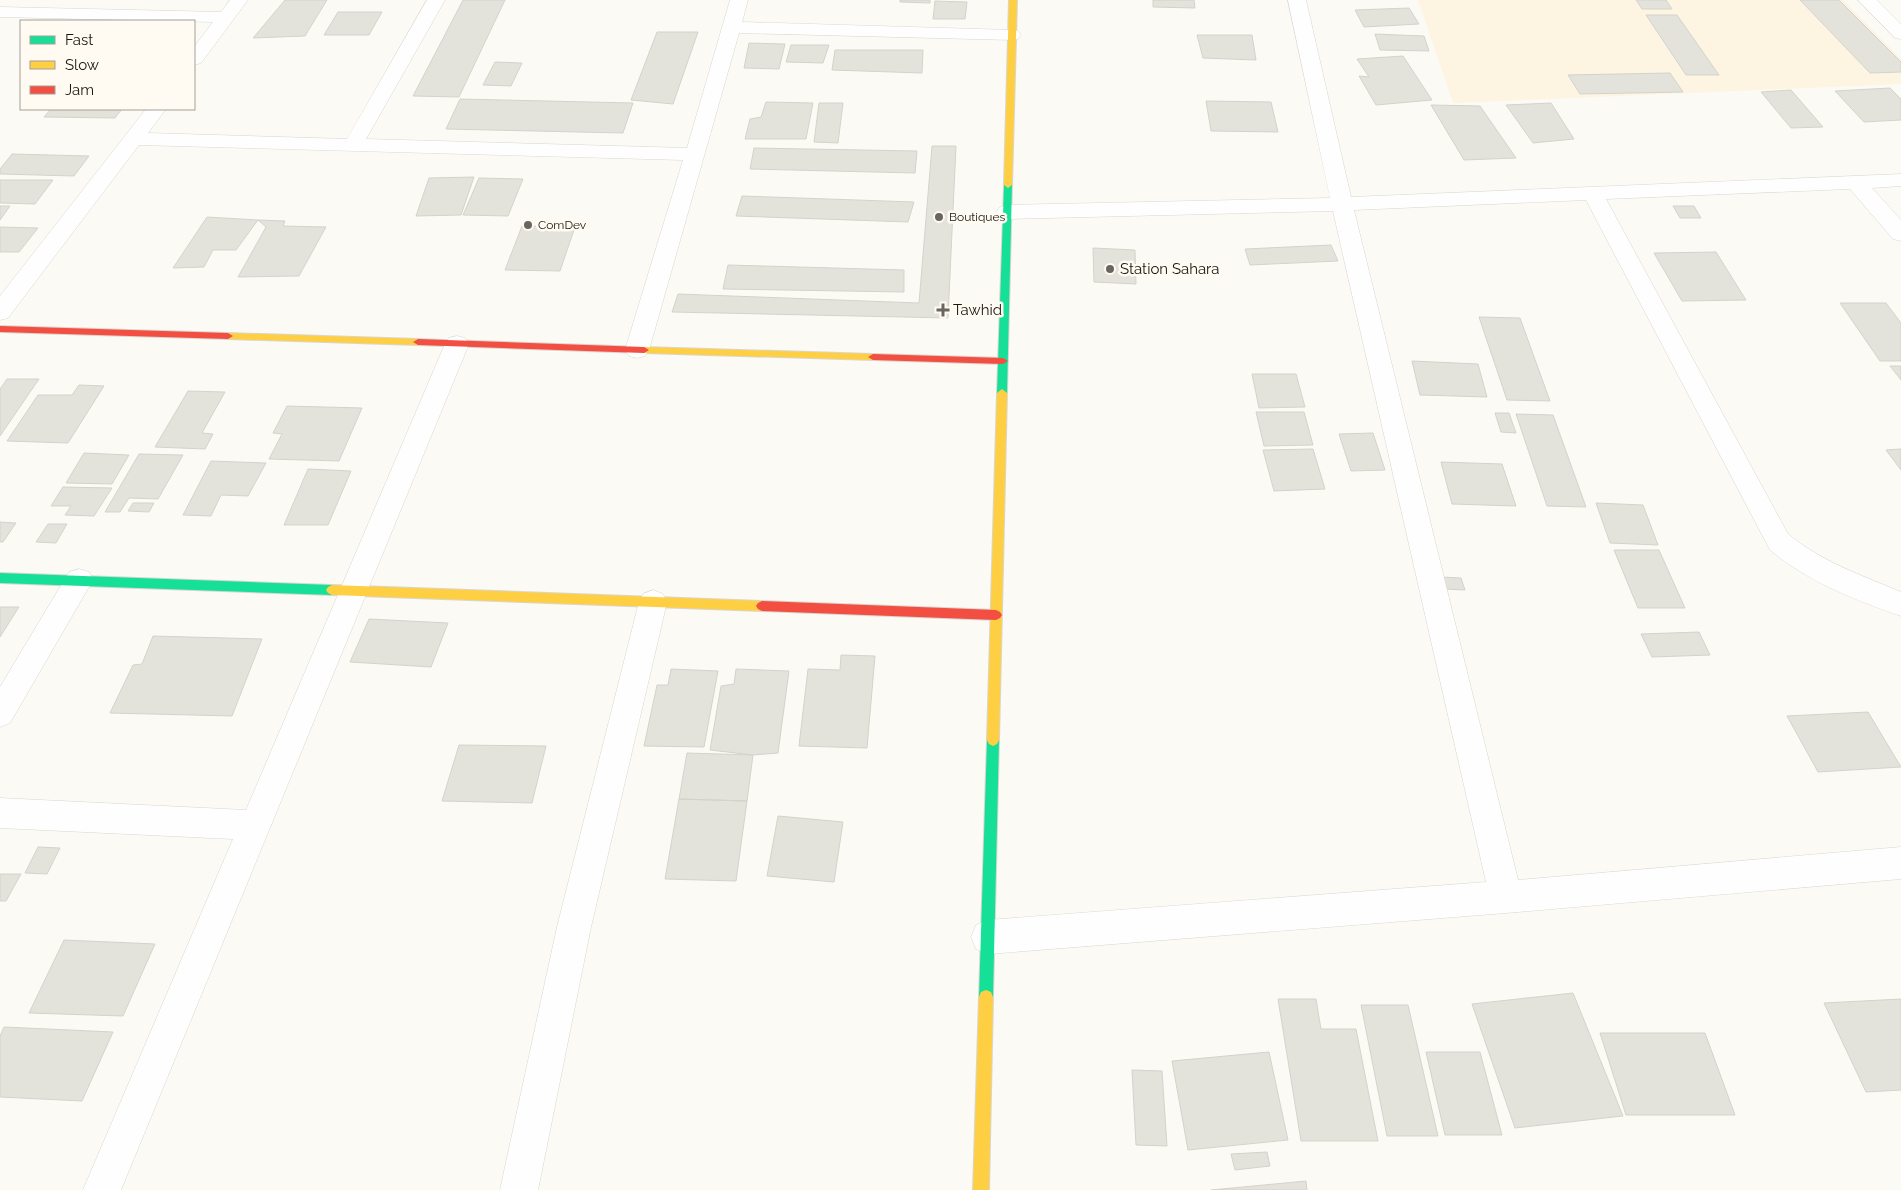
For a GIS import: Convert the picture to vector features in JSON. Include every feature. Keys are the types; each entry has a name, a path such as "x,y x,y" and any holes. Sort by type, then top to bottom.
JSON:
{"street":[{"path":"0,8 8,0"},
{"path":"195,58 239,0"},
{"path":"353,145 436,0"},
{"path":"637,350 739,0"},
{"path":"981,1190 1013,0"},
{"path":"1297,0 1342,204 1506,897"},
{"path":"1867,0 1901,34"},
{"path":"0,12 226,17"},
{"path":"731,27 1012,35"},
{"path":"0,312 155,110"},
{"path":"133,139 695,154"},
{"path":"1007,212 1342,204 1901,180"},
{"path":"1856,182 1901,234"},
{"path":"1593,194 1779,542 1794,556 1816,568 1901,604"},
{"path":"0,329 1003,361"},
{"path":"102,1190 457,344"},
{"path":"0,578 996,615"},
{"path":"0,714 79,580"},
{"path":"519,1190 574,927 653,602"},
{"path":"0,814 255,824"},
{"path":"988,937 1506,897 1901,862"}],"shaded area":[{"path":"1418,0 1843,0 1901,59 1901,84 1453,103"}],"building":[{"path":"285,0 327,0 305,36 253,38"},
{"path":"463,0 505,0 459,97 413,96"},
{"path":"900,0 930,0 930,3 900,2"},
{"path":"1153,0 1194,0 1195,8 1153,7"},
{"path":"1636,0 1666,0 1672,9 1642,9"},
{"path":"1800,0 1839,0 1901,62 1901,72 1870,73"},
{"path":"935,1 967,2 965,19 933,19"},
{"path":"1409,8 1419,24 1364,27 1355,10"},
{"path":"338,12 382,12 369,35 324,35"},
{"path":"1646,15 1677,15 1719,75 1686,75"},
{"path":"657,32 698,32 673,104 631,100"},
{"path":"1375,34 1424,36 1429,51 1380,50"},
{"path":"1197,35 1252,35 1256,60 1203,58"},
{"path":"749,43 785,44 779,69 744,68"},
{"path":"791,45 829,45 823,63 786,62"},
{"path":"835,50 923,50 922,73 832,70"},
{"path":"1403,56 1432,100 1376,105 1359,76 1369,77 1357,59"},
{"path":"495,62 522,63 511,86 483,85"},
{"path":"1670,73 1683,92 1580,94 1568,75"},
{"path":"1890,88 1901,99 1901,120 1864,122 1835,91"},
{"path":"1791,90 1823,127 1791,128 1761,92"},
{"path":"460,99 633,103 623,133 446,129"},
{"path":"1206,101 1271,102 1278,132 1211,131"},
{"path":"766,102 813,103 806,139 745,139 750,119 761,117"},
{"path":"819,103 843,103 838,143 814,142"},
{"path":"1551,103 1574,139 1533,143 1506,105"},
{"path":"1431,105 1480,106 1516,158 1464,160"},
{"path":"50,110 121,110 115,118 44,117"},
{"name":"Boutiques","path":"932,146 956,146 948,318 672,312 678,294 919,303"},
{"path":"754,148 917,151 915,173 750,169"},
{"path":"12,154 89,156 74,176 0,174 0,169"},
{"path":"474,177 461,215 416,216 429,178"},
{"path":"479,178 523,179 508,216 463,215"},
{"path":"0,180 53,180 35,204 0,203"},
{"path":"742,196 914,202 908,222 736,216"},
{"path":"0,206 10,206 0,220"},
{"path":"1673,206 1694,206 1701,218 1680,218"},
{"path":"207,217 258,220 236,250 213,250 204,267 173,268"},
{"path":"258,220 285,221 283,226 326,227 299,276 238,277 266,227"},
{"path":"522,226 575,227 560,271 505,270"},
{"path":"0,227 38,228 19,252 0,252"},
{"path":"1331,245 1338,261 1250,265 1245,249"},
{"path":"1093,248 1135,250 1136,284 1094,282"},
{"path":"1716,252 1746,300 1682,301 1654,253"},
{"path":"728,265 904,270 904,292 723,289"},
{"path":"1840,303 1886,303 1901,323 1901,361 1880,361"},
{"path":"1479,317 1520,318 1550,401 1507,400"},
{"path":"1412,361 1478,364 1487,397 1420,395"},
{"path":"1890,366 1901,366 1901,380"},
{"path":"1252,374 1296,374 1305,407 1259,408"},
{"path":"7,379 39,379 0,436 0,389"},
{"path":"79,385 104,386 68,443 7,441 38,395 72,395"},
{"path":"188,391 225,392 202,433 213,434 205,449 155,447"},
{"path":"287,406 362,408 339,461 269,459 282,434 273,433"},
{"path":"1256,412 1304,412 1313,445 1264,446"},
{"path":"1495,413 1509,413 1516,433 1501,432"},
{"path":"1516,414 1553,415 1586,507 1547,506"},
{"path":"1373,433 1385,470 1351,471 1339,434"},
{"path":"1313,449 1325,489 1274,491 1263,450"},
{"path":"1901,449 1901,470 1886,450"},
{"path":"84,453 129,455 112,484 66,483"},
{"path":"139,454 183,455 158,499 129,498 120,512 105,512"},
{"path":"211,461 266,463 248,496 221,495 211,516 183,515"},
{"path":"1441,462 1502,464 1516,506 1452,504"},
{"path":"308,469 351,471 328,525 284,525"},
{"path":"63,487 112,488 94,516 65,515 71,506 51,506"},
{"path":"133,503 154,503 149,512 128,511"},
{"path":"1596,503 1643,505 1658,545 1610,543"},
{"path":"0,522 16,523 3,542 0,542"},
{"path":"48,524 67,524 56,543 36,542"},
{"path":"1614,550 1659,550 1685,608 1638,608"},
{"path":"1441,577 1461,578 1465,590 1444,589"},
{"path":"0,607 19,607 0,637"},
{"path":"369,619 448,623 431,667 350,662"},
{"path":"1699,632 1710,655 1652,657 1641,634"},
{"path":"153,636 262,639 232,716 110,713 133,665 142,664"},
{"path":"841,655 875,656 867,748 799,746 808,669 840,670"},
{"path":"671,669 718,671 704,747 644,746 657,685 668,685"},
{"path":"736,669 789,671 778,753 753,755 710,750 721,686 734,684"},
{"path":"1868,712 1901,767 1818,772 1787,716"},
{"path":"459,745 546,746 532,803 442,801"},
{"path":"687,753 753,755 747,801 679,799"},
{"path":"679,799 747,801 736,881 665,879"},
{"path":"778,816 843,822 834,882 767,876"},
{"path":"38,847 60,848 47,874 25,873"},
{"path":"0,874 21,874 6,901 0,901"},
{"path":"64,940 155,944 123,1016 29,1013"},
{"path":"1573,993 1623,1116 1515,1128 1472,1004"},
{"path":"1278,999 1316,999 1321,1029 1356,1029 1378,1141 1301,1141"},
{"path":"1901,999 1901,1090 1866,1092 1824,1003"},
{"path":"1361,1005 1408,1005 1438,1136 1387,1136"},
{"path":"4,1027 113,1032 82,1101 0,1097 0,1036"},
{"path":"1600,1033 1705,1033 1735,1115 1626,1115"},
{"path":"1269,1052 1288,1140 1188,1150 1172,1061"},
{"path":"1426,1052 1480,1052 1502,1135 1445,1135"},
{"path":"1132,1070 1162,1071 1167,1146 1136,1145"},
{"path":"1267,1152 1270,1166 1235,1170 1231,1154"},
{"path":"1306,1181 1307,1190 1211,1190"}],"traffic: fast":[{"path":"1002,393 1008,185"},
{"path":"0,578 332,590"},
{"path":"986,997 993,740"}],"traffic: slow":[{"path":"1008,185 1013,0"},
{"path":"228,336 418,342"},
{"path":"644,350 873,357"},
{"path":"993,740 1002,393"},
{"path":"332,590 762,606"},
{"path":"981,1190 986,997"}],"traffic: jam":[{"path":"0,329 228,336"},
{"path":"418,342 644,350"},
{"path":"873,357 1003,361"},
{"path":"762,606 996,615"}],"place":[{"name":"Boutiques","path":"939,217"},
{"name":"ComDev","path":"528,225"},
{"name":"Station Sahara","path":"1110,269"},
{"name":"Tawhid","path":"943,310"}]}
